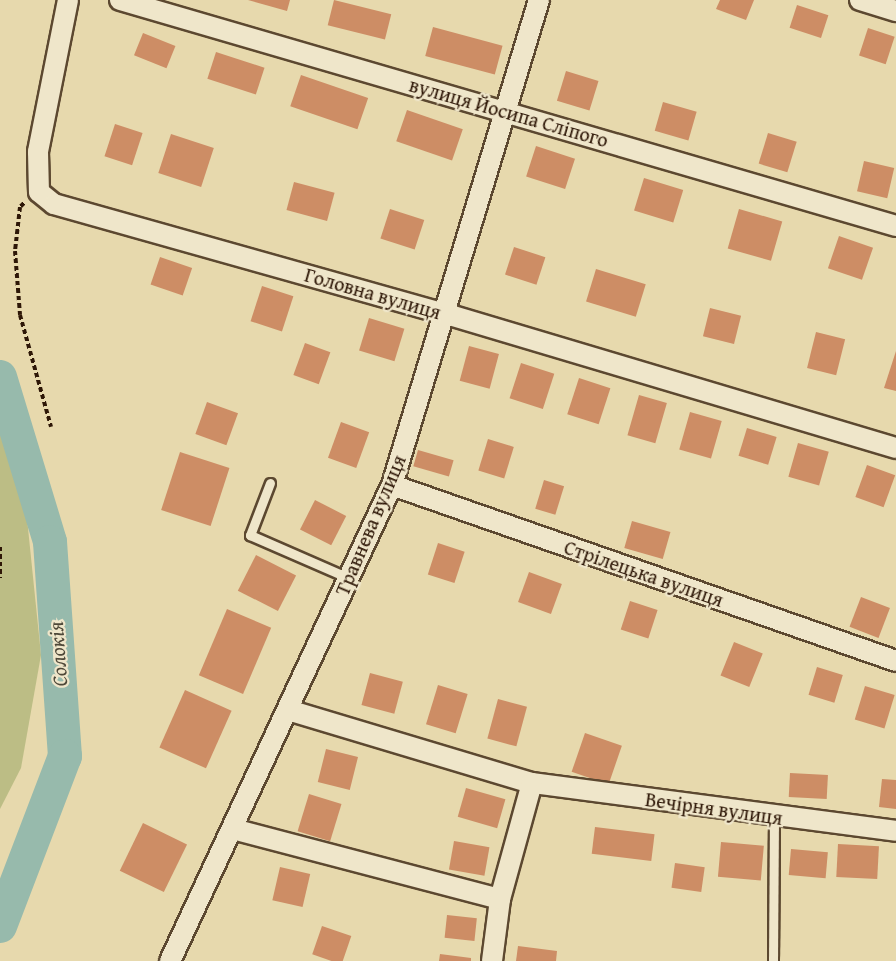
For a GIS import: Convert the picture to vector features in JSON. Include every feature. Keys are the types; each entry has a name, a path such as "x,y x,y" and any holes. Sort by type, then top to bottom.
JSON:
{"street":[{"path":"39,192 38,152 68,0"},
{"name":"вулиця Йосипа Сліпого","path":"120,0 896,226"},
{"name":"Травнева вулиця","path":"170,961 392,485 539,0"},
{"path":"860,0 896,11"},
{"name":"Головна вулиця","path":"39,192 54,204 78,214 443,313 896,448"},
{"name":"Стрілецька вулиця","path":"392,485 896,661"},
{"name":"Вечірня вулиця","path":"288,710 532,783 896,831"},
{"path":"492,961 500,899 532,783"},
{"path":"233,829 500,899"}],"lane":[{"path":"270,483 250,535 349,578"},
{"path":"772,961 774,816"}],"path":[{"path":"39,192 21,207 15,251 20,315 51,427"},
{"path":"0,547 0,578"}],"green space":[{"path":"0,421 25,499 41,655 21,768 0,809"}],"building":[{"path":"248,0 290,0 287,11"},
{"path":"334,0 391,14 385,40 328,25"},
{"path":"720,0 754,0 746,20 716,9"},
{"path":"797,5 828,15 821,38 790,28"},
{"path":"433,27 503,46 495,75 425,56"},
{"path":"868,28 895,37 886,64 859,56"},
{"path":"143,33 175,46 166,68 134,55"},
{"path":"216,52 265,68 256,94 207,79"},
{"path":"566,71 599,81 589,111 557,101"},
{"path":"301,75 368,98 357,129 290,106"},
{"path":"663,102 697,112 688,140 655,131"},
{"path":"407,110 463,129 452,160 396,141"},
{"path":"115,124 143,133 132,165 104,156"},
{"path":"768,133 797,142 787,172 759,164"},
{"path":"171,134 214,148 201,187 158,173"},
{"path":"536,146 575,159 565,189 526,176"},
{"path":"864,161 894,168 887,198 857,191"},
{"path":"644,178 683,190 673,223 634,211"},
{"path":"294,182 335,193 327,221 286,210"},
{"path":"390,209 424,220 415,250 380,238"},
{"path":"739,209 782,221 771,261 728,248"},
{"path":"839,236 873,248 862,280 828,268"},
{"path":"514,247 545,257 536,285 505,275"},
{"path":"160,257 192,268 183,295 151,284"},
{"path":"596,269 646,284 636,317 586,302"},
{"path":"262,286 293,296 282,331 251,321"},
{"path":"710,308 741,316 734,344 703,336"},
{"path":"369,318 404,329 394,361 359,351"},
{"path":"816,332 845,339 836,375 807,368"},
{"path":"305,343 330,352 319,384 293,375"},
{"path":"469,346 499,354 490,389 460,381"},
{"path":"896,351 896,391 884,388"},
{"path":"521,363 554,374 543,409 510,398"},
{"path":"579,378 610,388 599,424 567,414"},
{"path":"639,395 667,403 655,443 627,435"},
{"path":"207,402 238,413 226,445 195,434"},
{"path":"690,412 722,421 711,459 679,449"},
{"path":"341,422 369,432 356,468 328,458"},
{"path":"747,428 777,437 768,465 739,456"},
{"path":"488,439 514,447 504,478 478,471"},
{"path":"798,443 829,452 819,485 788,477"},
{"path":"418,450 454,460 449,477 413,466"},
{"path":"180,452 229,468 211,526 161,510"},
{"path":"867,465 895,475 884,507 855,497"},
{"path":"544,480 564,486 555,515 535,509"},
{"path":"315,500 346,516 331,545 300,529"},
{"path":"632,521 670,532 663,559 624,548"},
{"path":"438,543 465,552 454,583 428,574"},
{"path":"256,555 296,575 278,611 238,591"},
{"path":"529,572 562,584 551,614 518,602"},
{"path":"861,597 890,608 878,638 850,627"},
{"path":"630,601 658,610 648,638 621,630"},
{"path":"227,609 271,628 243,694 199,675"},
{"path":"734,642 763,654 749,687 721,675"},
{"path":"817,667 843,675 834,703 809,695"},
{"path":"370,673 403,682 394,714 361,705"},
{"path":"438,685 468,694 456,733 426,724"},
{"path":"865,686 895,695 884,729 855,719"},
{"path":"185,690 232,711 206,768 159,748"},
{"path":"498,699 527,707 516,746 487,739"},
{"path":"585,733 622,746 609,784 572,772"},
{"path":"326,749 358,757 350,790 318,782"},
{"path":"790,773 828,775 827,799 789,797"},
{"path":"882,779 896,780 896,809 879,807"},
{"path":"466,788 505,799 497,828 458,817"},
{"path":"309,794 342,804 330,841 298,831"},
{"path":"143,823 187,844 164,892 120,871"},
{"path":"595,827 655,834 651,861 592,854"},
{"path":"454,841 489,847 484,876 449,870"},
{"path":"721,842 764,846 761,881 718,877"},
{"path":"838,844 879,846 877,879 836,877"},
{"path":"791,849 828,852 826,878 789,875"},
{"path":"675,863 705,867 701,892 672,888"},
{"path":"280,867 310,874 303,907 272,900"},
{"path":"447,915 477,918 474,941 445,938"},
{"path":"322,926 351,936 343,961 332,961 312,954"},
{"path":"518,946 557,951 556,961 516,961"},
{"path":"440,954 471,958 471,961 439,961"}],"waterway":[{"name":"Солокія","path":"0,377 50,542 65,756 0,926"}]}
